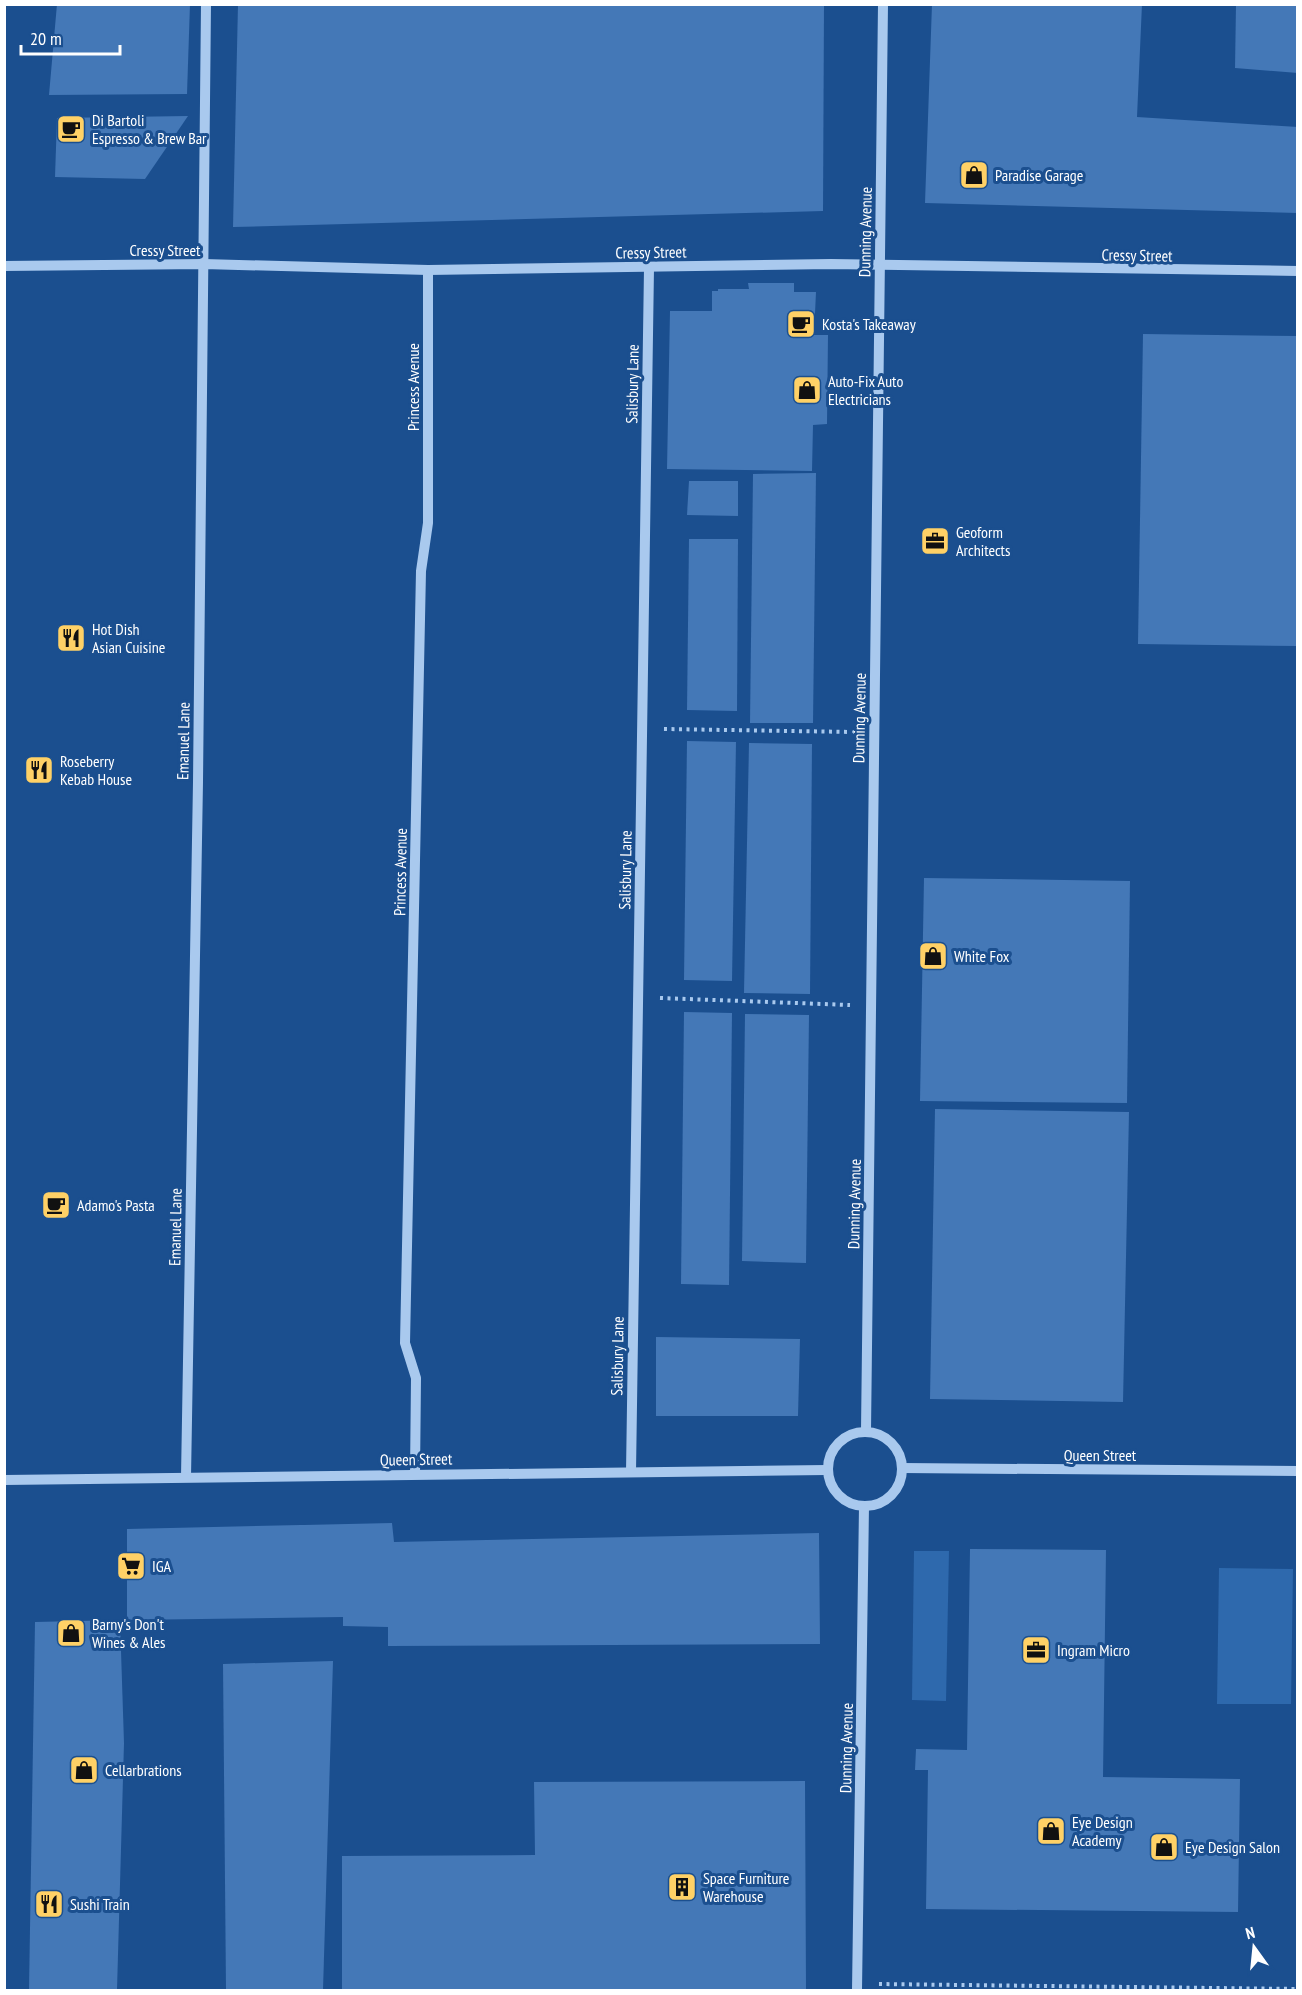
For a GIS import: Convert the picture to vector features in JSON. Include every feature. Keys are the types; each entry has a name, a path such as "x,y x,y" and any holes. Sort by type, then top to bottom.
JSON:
{"street":[{"name":"Emanuel Lane","path":"186,1477 206,4"},
{"name":"Dunning Avenue","path":"866,1431 883,4"},
{"name":"Cressy Street","path":"4,266 204,264 428,270 831,264 1298,271"},
{"name":"Salisbury Lane","path":"631,1472 649,268"},
{"name":"Princess Avenue","path":"415,1474 416,1378 405,1343 421,571 428,523 428,270"},
{"path":"866,1431 887,1439 895,1447 902,1468 899,1483 891,1495 879,1503 864,1506 843,1499 829,1481 827,1470 830,1455 838,1442 851,1434 866,1431"},
{"name":"Queen Street","path":"902,1468 1298,1472"},
{"name":"Queen Street","path":"4,1480 827,1470"},
{"name":"Dunning Avenue","path":"857,1987 864,1506"}],"path":[{"path":"642,729 874,732"},
{"path":"638,998 871,1005"},
{"path":"857,1987 1298,1989"}],"shaded area":[{"path":"914,1551 949,1551 946,1701 912,1700"},
{"path":"1219,1568 1293,1569 1291,1704 1217,1704"}],"building":[{"path":"57,4 190,4 187,94 49,95"},
{"path":"238,4 824,4 823,211 233,227"},
{"path":"932,4 1142,4 1137,117 1298,127 1298,213 925,203"},
{"path":"1236,4 1298,4 1298,73 1235,68"},
{"path":"188,116 145,179 55,177 57,118"},
{"path":"748,283 794,283 794,292 816,292 814,335 828,335 827,424 813,425 812,471 667,469 670,311 712,311 712,291 749,289"},
{"path":"1143,334 1298,336 1298,646 1138,644"},
{"path":"816,473 813,723 750,723 753,474"},
{"path":"689,481 738,481 738,516 687,515"},
{"path":"689,539 738,539 737,711 687,710"},
{"path":"687,741 736,742 732,981 684,980"},
{"path":"749,743 812,744 810,994 744,993"},
{"path":"924,878 1130,881 1127,1103 920,1101"},
{"path":"684,1012 732,1013 729,1285 681,1284"},
{"path":"745,1014 809,1015 806,1263 742,1261"},
{"path":"935,1109 1129,1112 1123,1402 930,1399"},
{"path":"656,1337 800,1339 798,1416 656,1416"},
{"path":"392,1523 394,1542 819,1533 820,1644 388,1646 388,1627 343,1626 343,1617 127,1620 127,1529"},
{"name":"Ingram Micro","path":"970,1549 1106,1550 1103,1777 1240,1779 1238,1912 926,1909 928,1770 915,1770 916,1749 967,1750"},
{"path":"120,1620 124,1743 117,1990 29,1990 35,1622"},
{"path":"333,1661 323,1990 226,1990 223,1664"},
{"name":"Space Furniture Warehouse","path":"805,1781 806,1990 342,1990 342,1856 535,1855 534,1782"}],"place":[{"name":"Di Bartoli Espresso & Brew Bar","path":"71,129"},
{"name":"Paradise Garage","path":"974,175"},
{"name":"Kosta's Takeaway","path":"801,324"},
{"name":"Auto-Fix Auto Electricians","path":"807,390"},
{"name":"Geoform Architects","path":"935,541"},
{"name":"Hot Dish Asian Cuisine","path":"71,638"},
{"name":"Roseberry Kebab House","path":"39,770"},
{"name":"White Fox","path":"933,956"},
{"name":"Adamo's Pasta","path":"56,1205"},
{"name":"IGA","path":"131,1566"},
{"name":"Barny's Don't Wines & Ales","path":"71,1633"},
{"name":"Ingram Micro","path":"1036,1650"},
{"name":"Cellarbrations","path":"84,1770"},
{"name":"Eye Design Academy","path":"1051,1831"},
{"name":"Eye Design Salon","path":"1164,1847"},
{"name":"Space Furniture Warehouse","path":"682,1887"},
{"name":"Sushi Train","path":"49,1904"}]}
